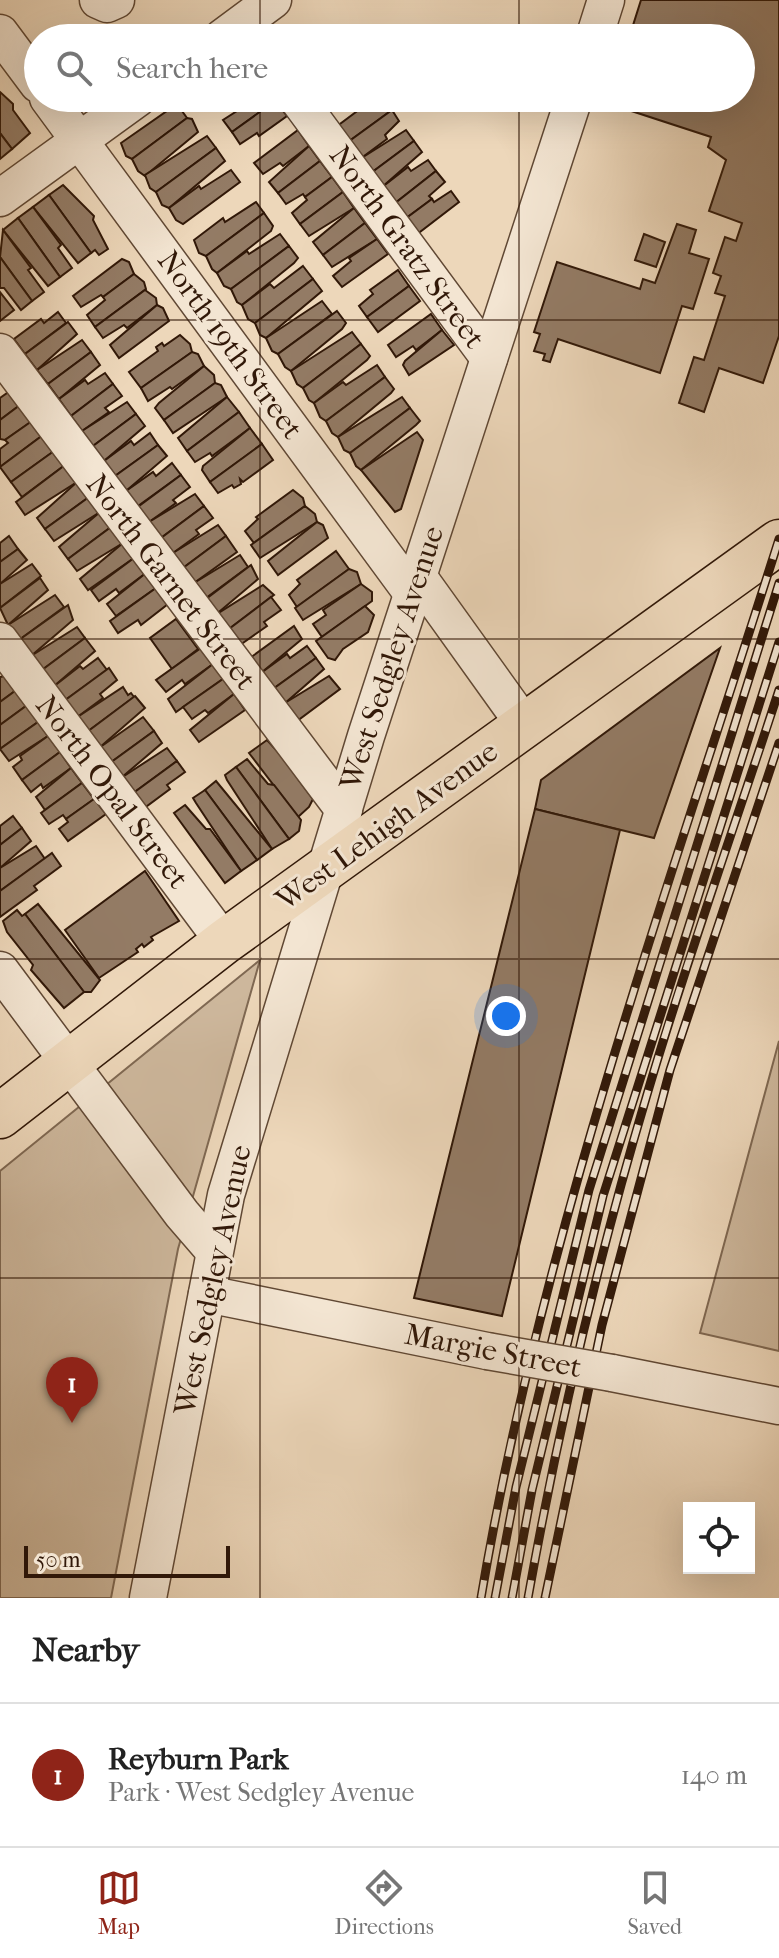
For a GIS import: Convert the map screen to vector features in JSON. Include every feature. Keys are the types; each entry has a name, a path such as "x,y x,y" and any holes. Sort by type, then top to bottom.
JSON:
{"main road":[{"name":"West Lehigh Avenue","path":"0,1116 224,942 779,542"}],"street":[{"path":"98,0 107,4 116,0"},
{"path":"248,24 273,0"},
{"path":"598,24 606,0"},
{"path":"0,33 24,65"},
{"name":"North 19th Street","path":"58,112 414,584 526,727"},
{"path":"0,198 118,112"},
{"name":"North Gratz Street","path":"307,112 489,358"},
{"name":"West Sedgley Avenue","path":"148,1598 226,1195 414,584 569,112"},
{"name":"North Garnet Street","path":"0,352 344,810"},
{"name":"North Opal Street","path":"0,641 224,942"},
{"path":"0,970 69,1065 214,1251"},
{"name":"Margie Street","path":"207,1294 779,1406"}],"shaded area":[{"path":"260,960 178,1249 111,1598 0,1598 0,1171"},
{"path":"779,1041 779,1351 700,1333"}],"building":[{"path":"641,0 779,0 779,336 763,383 719,368 704,412 679,403 694,357 704,360 725,296 715,293 721,276 713,273 725,237 736,241 742,223 709,211 726,160 708,147 711,137 634,112 755,112 755,24 633,24"},
{"path":"0,92 13,104 13,110 30,133 12,149 0,133"},
{"path":"166,112 183,112 187,118 132,159 126,156 121,143"},
{"path":"235,112 260,112 232,132 223,120"},
{"path":"260,112 284,112 287,116 259,136 257,133 240,144 232,132"},
{"path":"356,112 389,112 348,142 336,127"},
{"path":"389,112 393,112 399,121 385,135 387,139 360,159 348,142"},
{"path":"187,118 192,119 198,132 145,176 138,171 132,159"},
{"path":"298,130 309,146 283,166 280,163 263,174 254,163"},
{"path":"406,130 414,141 371,173 360,159"},
{"path":"0,133 12,149 0,159"},
{"path":"207,136 216,148 156,192 150,188 145,175"},
{"path":"414,141 422,152 381,188 371,173"},
{"path":"309,146 320,161 278,193 269,182"},
{"path":"216,148 225,161 169,208 162,205 156,192"},
{"path":"428,160 436,171 394,204 381,188 408,167 411,171"},
{"path":"320,161 332,177 305,197 303,194 286,204 278,193"},
{"path":"231,170 240,182 183,224 176,220 169,208 199,186 201,189"},
{"path":"436,171 445,182 429,196 432,199 405,219 394,204"},
{"path":"332,177 343,192 300,224 292,213 307,200 305,197"},
{"path":"63,185 94,216 93,220 108,249 99,255 95,250 91,253 49,195"},
{"path":"451,191 459,202 416,235 405,219 432,199 434,202"},
{"path":"343,192 354,208 309,236 300,224"},
{"path":"49,195 91,253 78,263 33,207"},
{"path":"256,202 264,213 206,256 199,253 194,240 223,218 225,222"},
{"path":"33,207 61,245 58,248 72,268 60,277 18,218"},
{"path":"354,208 365,223 323,255 313,242"},
{"path":"264,213 273,226 271,231 217,273 212,269 206,256"},
{"path":"18,218 60,277 48,286 3,230"},
{"path":"365,223 377,239 332,267 323,255"},
{"path":"677,224 696,230 689,253 709,259 693,309 682,306 660,373 558,339 550,362 543,360 545,354 534,351 540,334 534,332 557,262 640,289 643,279 655,283"},
{"path":"3,230 44,292 32,301 0,257"},
{"path":"280,234 289,246 231,289 224,286 217,273 247,251 249,254"},
{"path":"644,234 665,242 656,267 635,260"},
{"path":"377,239 388,254 342,287 333,276 351,261 349,258"},
{"path":"289,246 298,258 294,263 242,305 237,302 231,289"},
{"path":"0,257 32,301 21,310 4,288 0,288"},
{"path":"122,259 129,262 134,274 103,297 101,295 81,307 73,296"},
{"path":"303,266 313,279 255,323 248,319 242,305 270,284 274,288"},
{"path":"398,270 409,286 367,317 359,306 373,294 370,290"},
{"path":"134,274 144,282 146,289 95,327 87,315 105,300 103,297"},
{"path":"313,279 322,291 266,338 260,335 255,323"},
{"path":"409,286 420,301 378,332 367,317"},
{"path":"145,290 156,298 157,305 127,328 124,325 103,338 95,327"},
{"path":"0,292 14,310 0,321"},
{"path":"322,301 332,314 278,354 272,351 266,338"},
{"path":"157,305 163,308 169,321 119,358 110,345"},
{"path":"337,311 346,323 342,329 291,371 285,367 278,354"},
{"path":"58,312 66,323 25,354 14,339 41,319 44,323"},
{"path":"431,314 442,330 416,350 413,346 396,357 388,345"},
{"path":"68,322 77,334 37,370 25,354"},
{"path":"442,330 454,345 409,375 403,365 405,361"},
{"path":"352,332 361,344 303,388 297,384 291,371"},
{"path":"180,335 190,344 192,352 141,388 129,372 158,351 156,347 162,343 164,346"},
{"path":"82,340 91,352 48,384 37,370"},
{"path":"361,344 370,356 367,360 314,403 309,400 303,388"},
{"path":"91,352 100,365 59,399 48,384"},
{"path":"192,352 198,354 204,366 172,389 170,387 148,401 141,388"},
{"path":"377,365 385,377 326,421 320,417 314,403 343,382 346,385"},
{"path":"204,366 214,375 215,383 164,420 155,408"},
{"path":"105,373 113,384 71,416 59,399 85,380 88,384"},
{"path":"385,377 394,389 391,393 338,437 332,433 326,421"},
{"path":"215,383 221,385 227,397 173,433 164,420"},
{"path":"113,384 122,396 105,408 109,412 82,431 71,416"},
{"path":"10,391 20,405 0,420 0,398"},
{"path":"227,397 239,412 187,451 178,438"},
{"path":"402,397 410,408 350,453 344,450 338,437"},
{"path":"127,402 136,414 93,446 82,431"},
{"path":"20,405 32,421 5,440 0,439 0,420"},
{"path":"410,408 420,421 361,470 356,466 350,453"},
{"path":"239,412 250,428 212,456 210,453 195,462 187,451"},
{"path":"136,414 145,426 104,461 93,446"},
{"path":"32,421 43,435 0,467 0,449 8,443 5,440"},
{"path":"250,428 262,444 210,482 202,470 203,466"},
{"path":"417,432 423,440 401,509 395,512 361,470"},
{"path":"150,433 158,445 115,476 104,461 131,441 134,445"},
{"path":"43,435 54,451 11,482 0,467"},
{"path":"262,444 273,460 243,482 240,479 241,484 218,493 210,482"},
{"path":"158,445 167,456 126,491 115,476"},
{"path":"54,451 65,465 22,497 11,482"},
{"path":"172,463 181,475 138,506 126,491 153,472 156,476"},
{"path":"65,465 77,482 25,515 16,502"},
{"path":"181,475 190,487 173,500 176,503 149,522 135,509"},
{"path":"77,482 89,497 45,529 37,518"},
{"path":"293,490 303,498 305,506 254,543 245,531 258,519 256,517"},
{"path":"195,494 204,506 161,538 149,522"},
{"path":"89,497 100,512 54,541 45,529"},
{"path":"204,506 213,518 196,530 199,534 173,553 161,538"},
{"path":"305,506 315,514 317,522 260,558 251,545"},
{"path":"100,512 111,527 68,559 59,547"},
{"path":"317,522 323,525 328,538 278,575 268,561"},
{"path":"218,525 226,536 183,568 173,553"},
{"path":"111,527 123,543 77,571 68,559"},
{"path":"9,536 18,549 0,562 0,543"},
{"path":"226,536 237,552 194,583 183,568"},
{"path":"123,543 134,558 88,590 80,579"},
{"path":"18,549 27,560 0,584 0,562"},
{"path":"336,551 349,569 297,607 289,595 300,584 297,580"},
{"path":"240,555 248,567 206,598 194,583"},
{"path":"134,558 146,573 119,593 116,589 99,601 91,590"},
{"path":"32,564 41,576 0,608 0,584"},
{"path":"251,565 258,579 213,617 202,602"},
{"path":"349,569 357,572 361,584 303,620 295,608"},
{"path":"146,573 156,588 116,616 107,604"},
{"path":"40,578 48,590 8,625 0,608"},
{"path":"361,584 372,592 372,601 322,637 313,624 326,615 323,610"},
{"path":"263,585 274,595 225,632 217,614"},
{"path":"156,588 168,604 141,625 138,620 118,633 110,621"},
{"path":"55,595 64,607 19,640 8,625"},
{"path":"271,597 281,610 264,622 267,626 240,645 225,632"},
{"path":"68,605 73,620 31,656 19,640"},
{"path":"365,606 374,615 368,632 343,649 335,660 328,658 316,641"},
{"path":"176,619 198,649 172,669 150,638"},
{"path":"294,626 302,639 261,673 250,658"},
{"path":"77,627 85,638 42,670 31,656"},
{"path":"85,638 95,651 53,687 42,670"},
{"path":"307,646 316,658 273,689 261,673 287,654 290,658"},
{"path":"201,648 213,664 185,684 182,680 166,692 156,680"},
{"path":"720,648 654,838 535,809 541,780"},
{"path":"98,658 107,670 64,701 53,687 80,666 83,669"},
{"path":"316,658 324,669 284,704 273,689"},
{"path":"213,664 223,679 176,712 168,699"},
{"path":"109,668 117,680 100,694 103,698 76,718 64,701"},
{"path":"5,676 15,691 0,702 0,677"},
{"path":"329,676 340,689 293,724 280,706"},
{"path":"223,679 234,694 208,713 205,710 192,719 183,707"},
{"path":"123,687 128,695 131,693 134,697 87,732 76,718"},
{"path":"15,691 26,706 0,725 0,702"},
{"path":"234,694 245,710 199,742 190,730"},
{"path":"135,696 145,708 99,748 87,732"},
{"path":"26,706 38,722 0,749 0,725"},
{"path":"143,717 154,731 110,763 99,748"},
{"path":"38,722 48,736 9,761 0,749"},
{"path":"154,731 162,743 121,778 110,763"},
{"path":"48,736 60,752 22,780 13,767 22,760 20,756"},
{"path":"267,740 298,774 298,779 313,799 298,817 249,753"},
{"path":"167,748 177,761 132,794 121,778"},
{"path":"60,752 71,768 43,788 41,784 31,792 22,780"},
{"path":"247,759 268,784 274,785 301,820 299,831 289,839 236,767"},
{"path":"177,761 185,772 167,785 170,789 143,809 132,794"},
{"path":"236,767 289,839 272,849 227,780 225,775"},
{"path":"71,768 82,783 45,810 36,797"},
{"path":"216,781 272,849 257,860 205,790"},
{"path":"82,783 94,799 66,819 63,815 49,824 41,813"},
{"path":"205,790 257,860 241,871 193,798"},
{"path":"94,799 106,814 68,841 59,829 68,822 66,819"},
{"path":"185,805 206,829 210,829 241,871 225,883 174,813"},
{"path":"535,809 620,830 502,1316 414,1298"},
{"path":"13,816 22,828 0,845 0,826"},
{"path":"22,828 31,841 0,868 0,845"},
{"path":"36,846 45,859 0,891 0,868"},
{"path":"52,853 61,866 34,886 37,890 0,917 0,891"},
{"path":"145,871 179,921 151,937 153,940 136,949 138,952 99,978 65,930"},
{"path":"38,904 100,980 91,992 84,992 25,914"},
{"path":"17,910 22,916 25,914 84,992 64,1008 31,970 33,965 7,932 3,921"}],"railway":[{"path":"481,1598 507,1463 573,1195 652,932 779,539"},
{"path":"495,1598 516,1487 589,1190 779,583"},
{"path":"512,1598 532,1490 603,1196 779,642"},
{"path":"528,1598 580,1346 628,1160 677,996 779,690"},
{"path":"545,1598 602,1325 670,1070 779,743"}],"place":[{"name":"Reyburn Park","path":"72,1423"}]}
